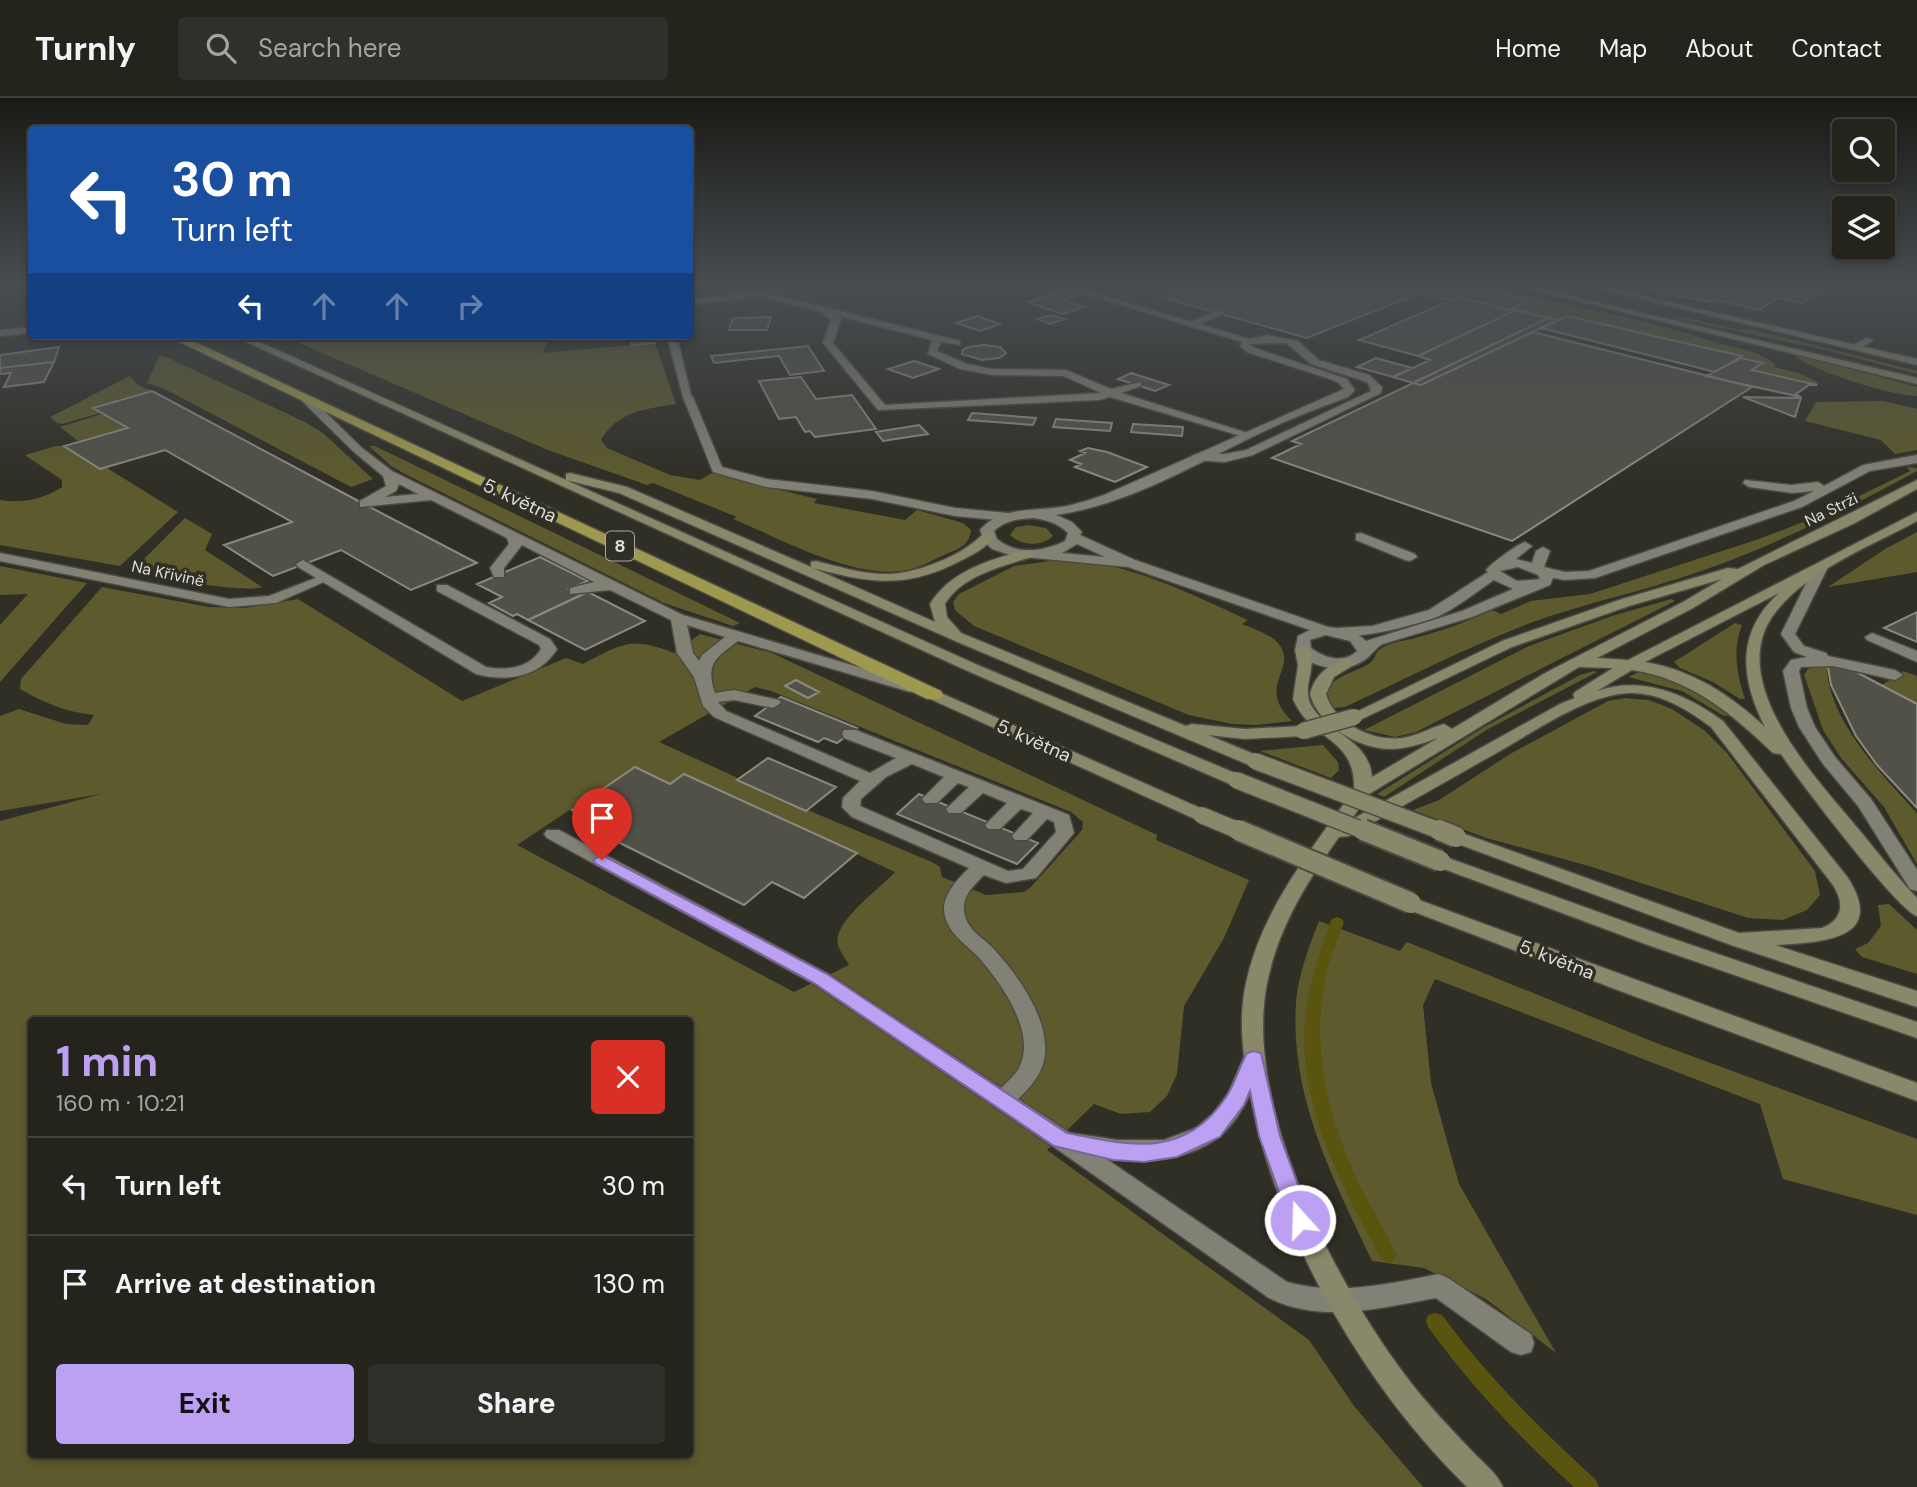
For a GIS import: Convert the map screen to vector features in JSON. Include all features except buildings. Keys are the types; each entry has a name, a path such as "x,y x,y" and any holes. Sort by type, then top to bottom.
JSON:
{"highway":[{"name":"5. května","path":"205,351 934,695"}],"main road":[{"name":"5. května","path":"272,351 987,674 1236,780 1440,861 1667,944 1917,1030"},
{"path":"1791,351 1917,381"},
{"path":"1872,351 1917,362"},
{"path":"533,469 623,490 965,640 1255,761 1738,940 1917,999"},
{"name":"Na Strži","path":"1759,562 1849,521 1917,484"},
{"path":"1326,842 1566,707 1630,664 1756,596 1821,567 1917,516"},
{"path":"764,552 864,577 904,578 930,571 978,547 987,533"},
{"path":"965,640 941,621 937,607 939,596 950,587 993,565 1027,554"},
{"path":"1488,1487 1462,1462 1396,1385 1342,1303 1300,1220 1270,1136 1254,1058 1252,1016 1263,957 1298,881 1363,790 1496,707 1688,605 1759,562"},
{"path":"1145,716 1215,732 1245,734 1303,731 1354,717 1507,644 1539,632 1759,562"},
{"path":"1800,770 1776,732 1761,701 1754,671 1754,645 1761,623 1774,605 1821,567"},
{"path":"1302,647 1308,665 1299,690 1301,703 1311,716 1359,758 1365,774 1363,790"},
{"path":"1575,665 1586,662 1630,664 1673,673 1712,691 1731,704 1800,770 1917,909"},
{"path":"1349,663 1333,670 1322,681 1319,701 1335,721 1373,742 1406,744 1496,707"},
{"path":"1566,707 1615,690 1632,688 1675,698 1704,713 1728,735 1841,881 1851,899 1850,916 1837,930 1825,935 1738,940"},
{"name":"5. května","path":"934,695 1201,815 1411,903 1917,1094"}],"street":[{"path":"676,351 688,397 717,469 766,483 872,495 955,512 1008,517 1058,512 1101,502 1312,405 1344,395 1349,390 1343,381 1253,351"},
{"path":"834,351 881,408 1113,394 1138,384"},
{"path":"932,351 964,367 992,372 1066,373 1113,394 1248,435"},
{"path":"1196,458 1224,458 1249,453 1376,393 1377,387 1361,375 1316,362 1305,356 1304,351"},
{"path":"1288,363 1305,356"},
{"path":"305,398 358,450 388,474 678,618 934,695"},
{"path":"1302,647 1308,635 1373,630 1434,613 1494,574 1495,567 1508,562 1565,576 1590,575 1814,497 1867,468 1917,459"},
{"path":"388,474 392,488 364,504 405,498 434,498"},
{"path":"1783,508 1785,502 1780,497 1749,483 1802,491 1839,482"},
{"path":"955,512 987,533 997,546 1027,554 1043,553 1064,548 1073,532 1101,502"},
{"path":"1028,515 1053,518 1130,563 1226,598 1354,638 1360,642 1365,652"},
{"path":"987,533 990,525 1008,517"},
{"path":"499,574 497,568 516,544 513,536"},
{"path":"1362,537 1410,557"},
{"path":"1508,562 1510,557 1525,546"},
{"path":"1226,598 1291,635 1302,647 1327,662 1349,663 1357,660 1371,644 1378,641 1467,614 1529,586 1545,582 1547,579 1541,570 1543,551"},
{"path":"1043,553 1130,563"},
{"name":"Na Křivině","path":"0,556 229,603 271,600 326,578"},
{"path":"303,564 481,671 491,674 510,673 538,663 547,654 549,649 545,642 442,587"},
{"path":"1821,567 1788,634 1789,638 1805,652 1854,662 1895,675 1830,662 1796,663 1791,671 1799,708 1816,743 1865,803 1917,886"},
{"path":"1494,574 1512,584 1529,586"},
{"path":"575,591 593,586 616,587"},
{"path":"678,618 685,653 702,677 711,706 720,714 872,780"},
{"path":"702,677 707,659 736,635"},
{"path":"1872,637 1917,657"},
{"path":"709,699 742,695 773,703"},
{"path":"850,734 914,759 1044,812 1063,819 1065,834 1029,874 1006,877 990,864 967,852 902,824 851,807 852,797 894,763 914,759"},
{"path":"930,799 956,776"},
{"path":"955,809 981,786"},
{"path":"995,825 1019,802"},
{"path":"1021,836 1044,812"},
{"path":"553,834 821,979 1281,1291 1315,1300 1342,1303 1439,1286 1521,1343"},
{"path":"990,864 961,889 954,911 964,934 984,951 1012,987 1027,1016 1033,1044 1030,1070 1001,1101"},
{"path":"1062,1140 1113,1151 1144,1153 1177,1148 1212,1131 1236,1099 1254,1058"}],"shaded area":[{"path":"317,351 543,351 542,353 658,351 676,404 643,410 624,417 608,430 601,440 607,448 670,475 700,480 712,473 817,499 814,503 905,520 917,510 963,523 971,530 966,543 959,548 907,570 859,568 815,555 733,519 737,517 653,483 647,485 548,450"},
{"path":"1719,351 1754,352 1776,365 1774,367 1799,373 1819,383 1817,385 1752,370 1762,363"},
{"path":"1830,351 1917,371 1917,374"},
{"path":"1798,355 1917,387 1917,396 1890,392 1837,376 1796,357"},
{"path":"159,356 305,422 323,433 373,479 351,487 163,388 147,383"},
{"path":"130,376 138,385 152,391 94,407 100,413 62,424 50,417"},
{"path":"1883,401 1917,409 1917,450 1895,454 1881,440 1805,421 1816,402"},
{"path":"102,414 128,428 78,441 60,427"},
{"path":"64,446 100,469 107,468 178,512 120,566 0,545 0,500 32,500 62,487 62,480 25,455"},
{"path":"369,446 375,446 740,623 733,626 664,603 405,474 391,466"},
{"path":"1907,467 1917,468 1917,471 1811,526 1757,550 1680,578 1575,608 1509,631 1345,707 1334,708 1329,698 1328,690 1332,683 1370,663 1378,651 1387,645 1444,629 1492,610 1501,614 1531,601 1590,594 1759,539 1821,515 1910,471"},
{"path":"185,518 212,534 205,550 262,587 253,589 198,584 134,569"},
{"path":"1028,525 1046,528 1053,536 1043,542 1031,544 1010,535 1016,527"},
{"path":"1917,532 1917,572 1828,587 1885,549"},
{"path":"1065,559 1113,566 1136,573 1248,620 1242,624 1269,636 1283,651 1284,660 1277,697 1281,708 1292,721 1257,725 1232,724 1189,715 974,626 955,610 953,602 959,594 1014,566"},
{"path":"0,566 87,583 0,682 0,625 28,594 0,595"},
{"path":"102,587 209,607 245,608 298,599 462,701 566,658 583,664 617,647 636,644 674,653 700,634 772,653 1157,835 1156,840 1249,880 1224,938 1184,1006 1177,1074 1167,1096 1150,1112 1121,1114 1094,1104 1047,1150 1309,1340 1354,1406 1423,1487 0,1487 0,821 101,794 0,811 0,716 19,709 66,724 88,725 94,715 55,706 20,689 21,679","holes":["755,687 771,691 1071,812 1083,822 1082,830 1024,892 986,895 942,877 940,867 932,862 738,781 740,779 659,742","634,767 670,784 684,774 895,872 842,926 838,945 849,965 794,992 517,845"]},
{"path":"1671,599 1675,601 1416,732 1395,737 1364,730 1529,646 1612,616"},
{"path":"1735,623 1742,625 1737,643 1737,662 1745,699 1740,699 1713,682 1680,668 1674,662"},
{"path":"1816,666 1827,667 1837,707 1860,746 1917,813 1917,864 1884,807 1841,758 1823,730 1804,675 1808,669"},
{"path":"1903,671 1917,676 1917,704 1882,685"},
{"path":"1597,672 1488,729 1384,797 1377,794 1484,727 1580,675"},
{"path":"1639,672 1688,688 1731,715 1724,716 1682,691 1628,677"},
{"path":"1625,698 1649,700 1672,709 1704,730 1727,753 1815,871 1820,895 1807,910 1783,920 1748,918 1589,866 1486,838 1413,810 1439,800 1510,754 1608,701"},
{"path":"1323,745 1338,762 1339,770 1331,778 1260,751"},
{"path":"1889,904 1917,930 1917,974 1862,957 1855,949 1868,943 1881,926 1878,905"},
{"path":"1319,921 1400,951 1407,942 1659,1044 1917,1139 1917,1215 1783,1179 1760,1104 1435,979 1423,1005 1431,1083 1459,1184 1556,1353 1486,1299 1424,1268 1372,1261 1329,1168 1307,1104 1300,1072 1296,1038 1297,993 1304,961"}],"waterway":[{"path":"1337,922 1321,968 1313,1012 1313,1053 1319,1094 1330,1134 1346,1174 1388,1255"},
{"path":"1435,1321 1507,1408 1589,1487"}],"route":[{"path":"602,860 821,979 1062,1140 1113,1151 1144,1153 1177,1148 1212,1131 1236,1099 1254,1058 1270,1136 1300,1220"}]}
